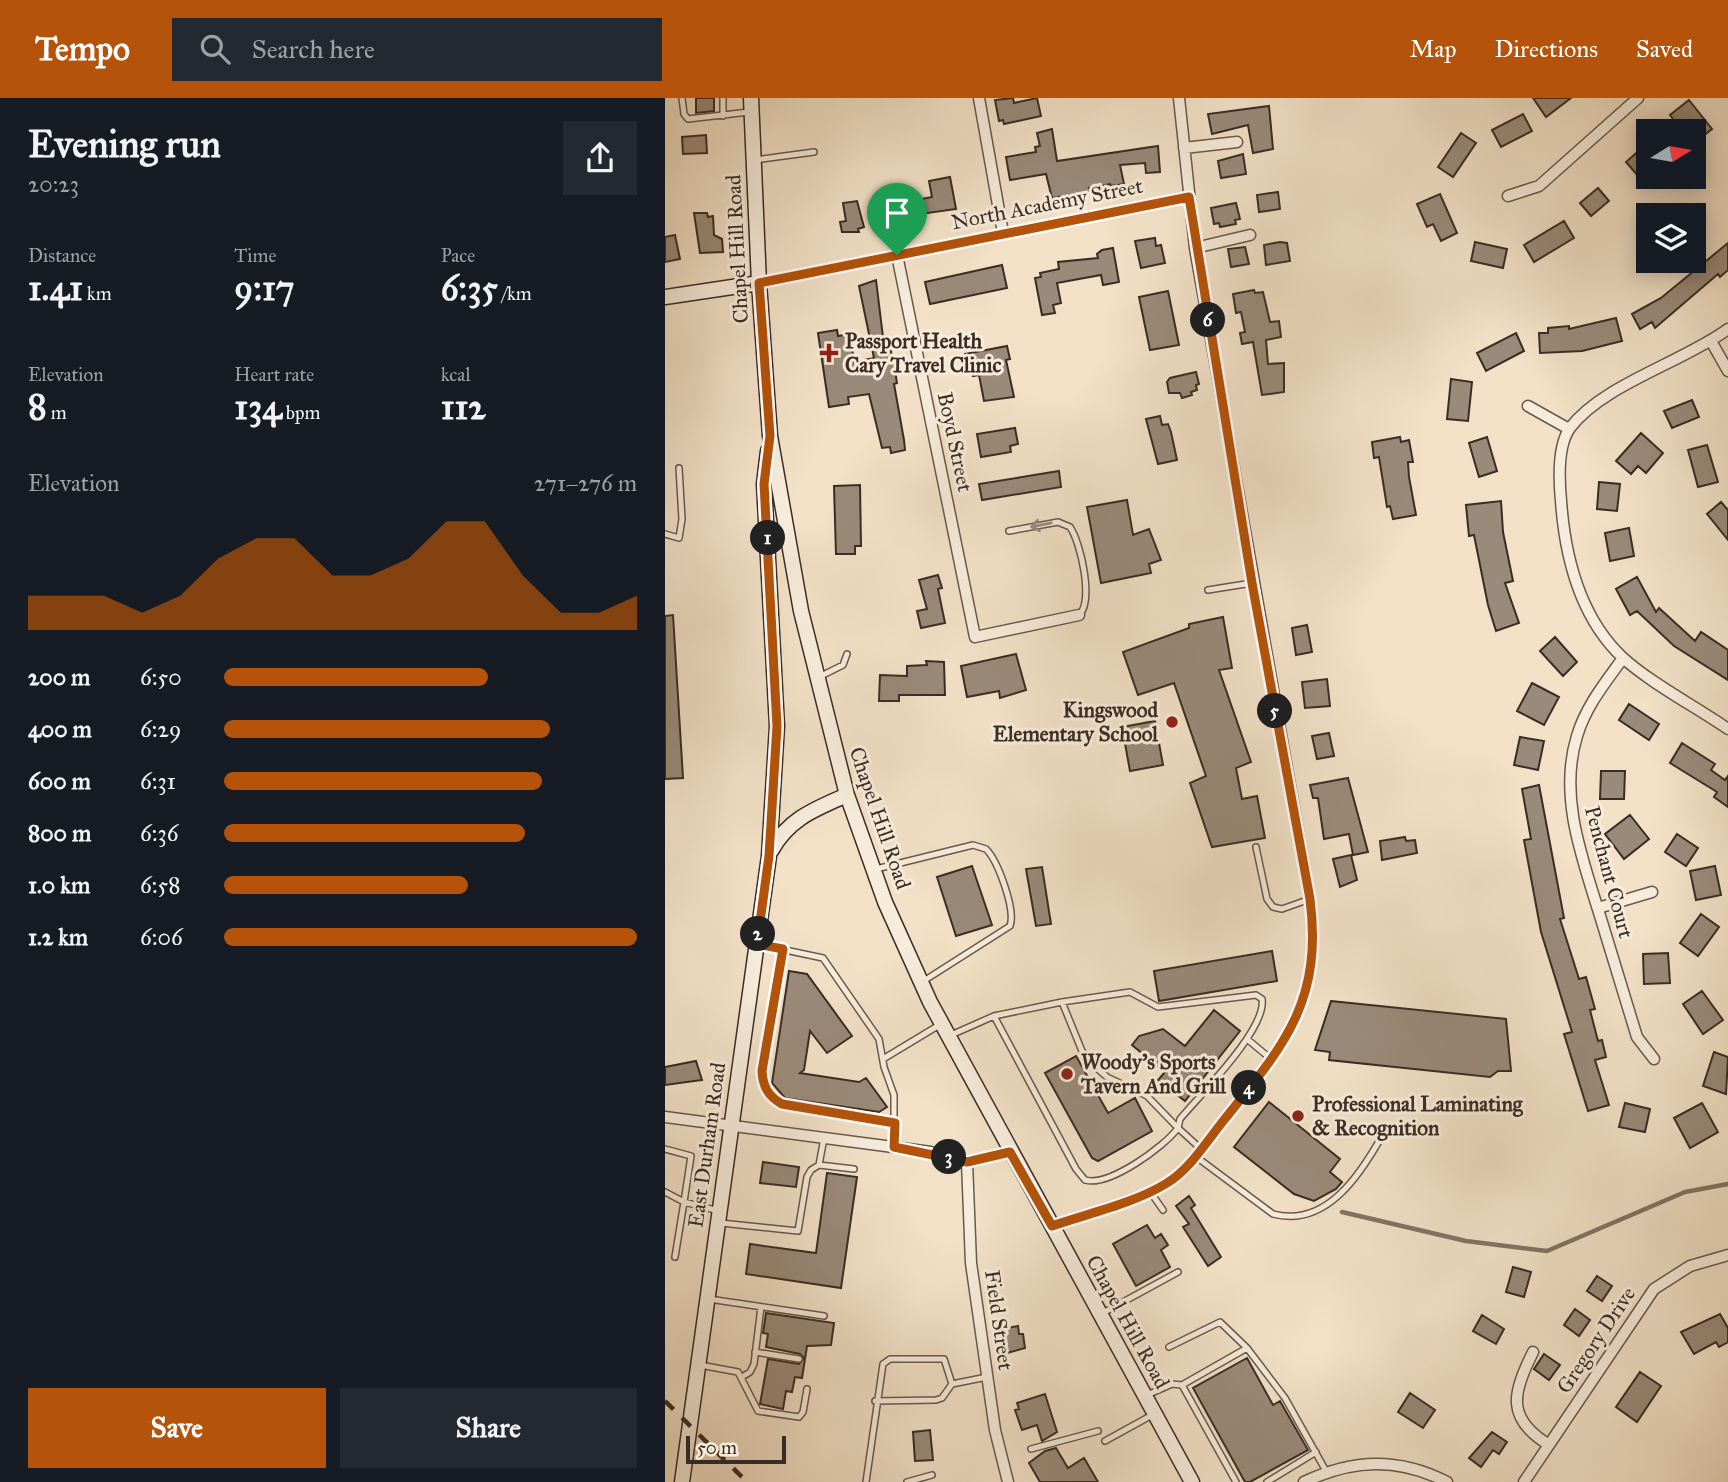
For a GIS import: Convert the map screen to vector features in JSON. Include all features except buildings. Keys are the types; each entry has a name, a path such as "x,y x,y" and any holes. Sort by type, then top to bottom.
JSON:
{"main road":[{"name":"Chapel Hill Road","path":"752,105 759,283 770,436 801,611 847,795 873,869 921,983 1010,1152 1192,1482"},
{"name":"North Academy Street","path":"665,297 759,283"},
{"name":"East Durham Road","path":"682,1482 769,856 777,726 764,484 770,436"},
{"name":"East Durham Road","path":"769,856 781,834 798,818 847,795"}],"street":[{"path":"979,98 1003,233"},
{"path":"1052,1226 1150,1191 1180,1173 1272,1059 1294,1025 1306,993 1313,940 1310,899 1252,583 1195,248 1178,98"},
{"path":"1508,196 1538,186 1638,98"},
{"path":"1184,148 1237,142"},
{"name":"North Academy Street","path":"759,283 1189,197"},
{"path":"1195,248 1250,234"},
{"name":"Boyd Street","path":"897,255 975,637 1079,615"},
{"path":"1728,329 1711,341 1601,400 1569,429 1560,469 1562,518 1567,551 1588,612 1601,633 1623,658 1728,729"},
{"path":"1711,341 1728,371"},
{"path":"1528,406 1569,429"},
{"name":"Penchant Court","path":"1623,658 1592,700 1583,718 1570,775 1571,811 1637,1037 1654,1059"},
{"path":"1598,908 1652,892"},
{"path":"665,1117 894,1147 967,1162 1010,1152"},
{"name":"Field Street","path":"967,1162 971,1263 1000,1456 1008,1482"},
{"name":"Gregory Drive","path":"1524,1482 1654,1289 1690,1266 1728,1255"},
{"path":"1533,1352 1521,1379 1517,1410 1524,1426 1549,1445"},
{"path":"1304,1482 1326,1471 1347,1465 1382,1462 1409,1467 1447,1482"}],"lane":[{"path":"683,98 684,114 688,119 723,116 752,105"},
{"path":"723,98 723,116"},
{"path":"754,160 814,152"},
{"path":"665,534 679,538 682,519 679,468"},
{"path":"1009,531 1054,523 1067,524 1075,534 1087,600 1079,615"},
{"path":"1208,590 1252,583"},
{"path":"816,678 843,665 847,654"},
{"path":"873,869 973,845 986,849 993,860 1012,908 1010,926 921,983"},
{"path":"1257,847 1267,899 1273,907 1282,909 1310,899"},
{"path":"757,944 816,954 829,963 875,1030 894,1095 894,1147"},
{"path":"783,949 762,1071 769,1094 782,1104 795,1107 895,1123"},
{"path":"883,1059 945,1030 994,1016 1129,992 1158,1007 1256,995 1262,999 1263,1008 1247,1039 1180,1119 1178,1128 1165,1145 1103,1180 1085,1180 1076,1169 994,1016"},
{"path":"1062,1002 1081,1051 1091,1063 1107,1077 1147,1096 1198,1153 1273,1214 1287,1217 1313,1211 1342,1194 1361,1174 1381,1136"},
{"path":"1247,1039 1272,1059"},
{"path":"819,1165 824,1138"},
{"path":"665,1149 691,1156 675,1257"},
{"path":"665,1192 719,1217 798,1231 807,1177 811,1170 819,1165 854,1169"},
{"path":"1150,1191 1163,1210"},
{"path":"1100,1314 1178,1272"},
{"path":"707,1298 824,1316"},
{"path":"742,1377 752,1370 761,1307"},
{"path":"1169,1347 1220,1322 1247,1348 1285,1398 1326,1471"},
{"path":"1144,1396 1172,1384 1182,1385 1247,1348"},
{"path":"755,1352 799,1359"},
{"path":"866,1482 875,1401 883,1364 890,1359 944,1359 952,1384"},
{"path":"698,1365 735,1370 742,1377 755,1407 764,1414 799,1417 803,1412 807,1389"},
{"path":"875,1401 936,1400 942,1398 952,1384 987,1377"},
{"path":"1182,1385 1236,1482"},
{"path":"1105,1441 1154,1414"},
{"path":"1031,1449 1098,1431"},
{"path":"1267,1482 1316,1452"},
{"path":"907,1482 932,1475"}],"waterway":[{"path":"1342,1212 1466,1241 1547,1251 1685,1192 1728,1184"}],"railway":[{"path":"665,1401 747,1482"}],"place":[{"name":"Passport Health Cary Travel Clinic","path":"829,353"},
{"name":"Kingswood Elementary School","path":"1172,722"},
{"name":"Woody’s Sports Tavern And Grill","path":"1067,1074"},
{"name":"Professional Laminating & Recognition","path":"1298,1116"}],"route":[{"path":"1189,197 1195,248 1252,583 1310,899 1313,940 1311,962 1299,1015 1272,1059 1201,1149 1180,1173 1167,1183 1052,1226 1010,1152 986,1160 967,1162 931,1152 894,1147 895,1123 782,1104 769,1094 763,1080 762,1071 783,949 757,944 769,856 777,726 764,484 770,436 759,283 897,255 1189,197"}]}
